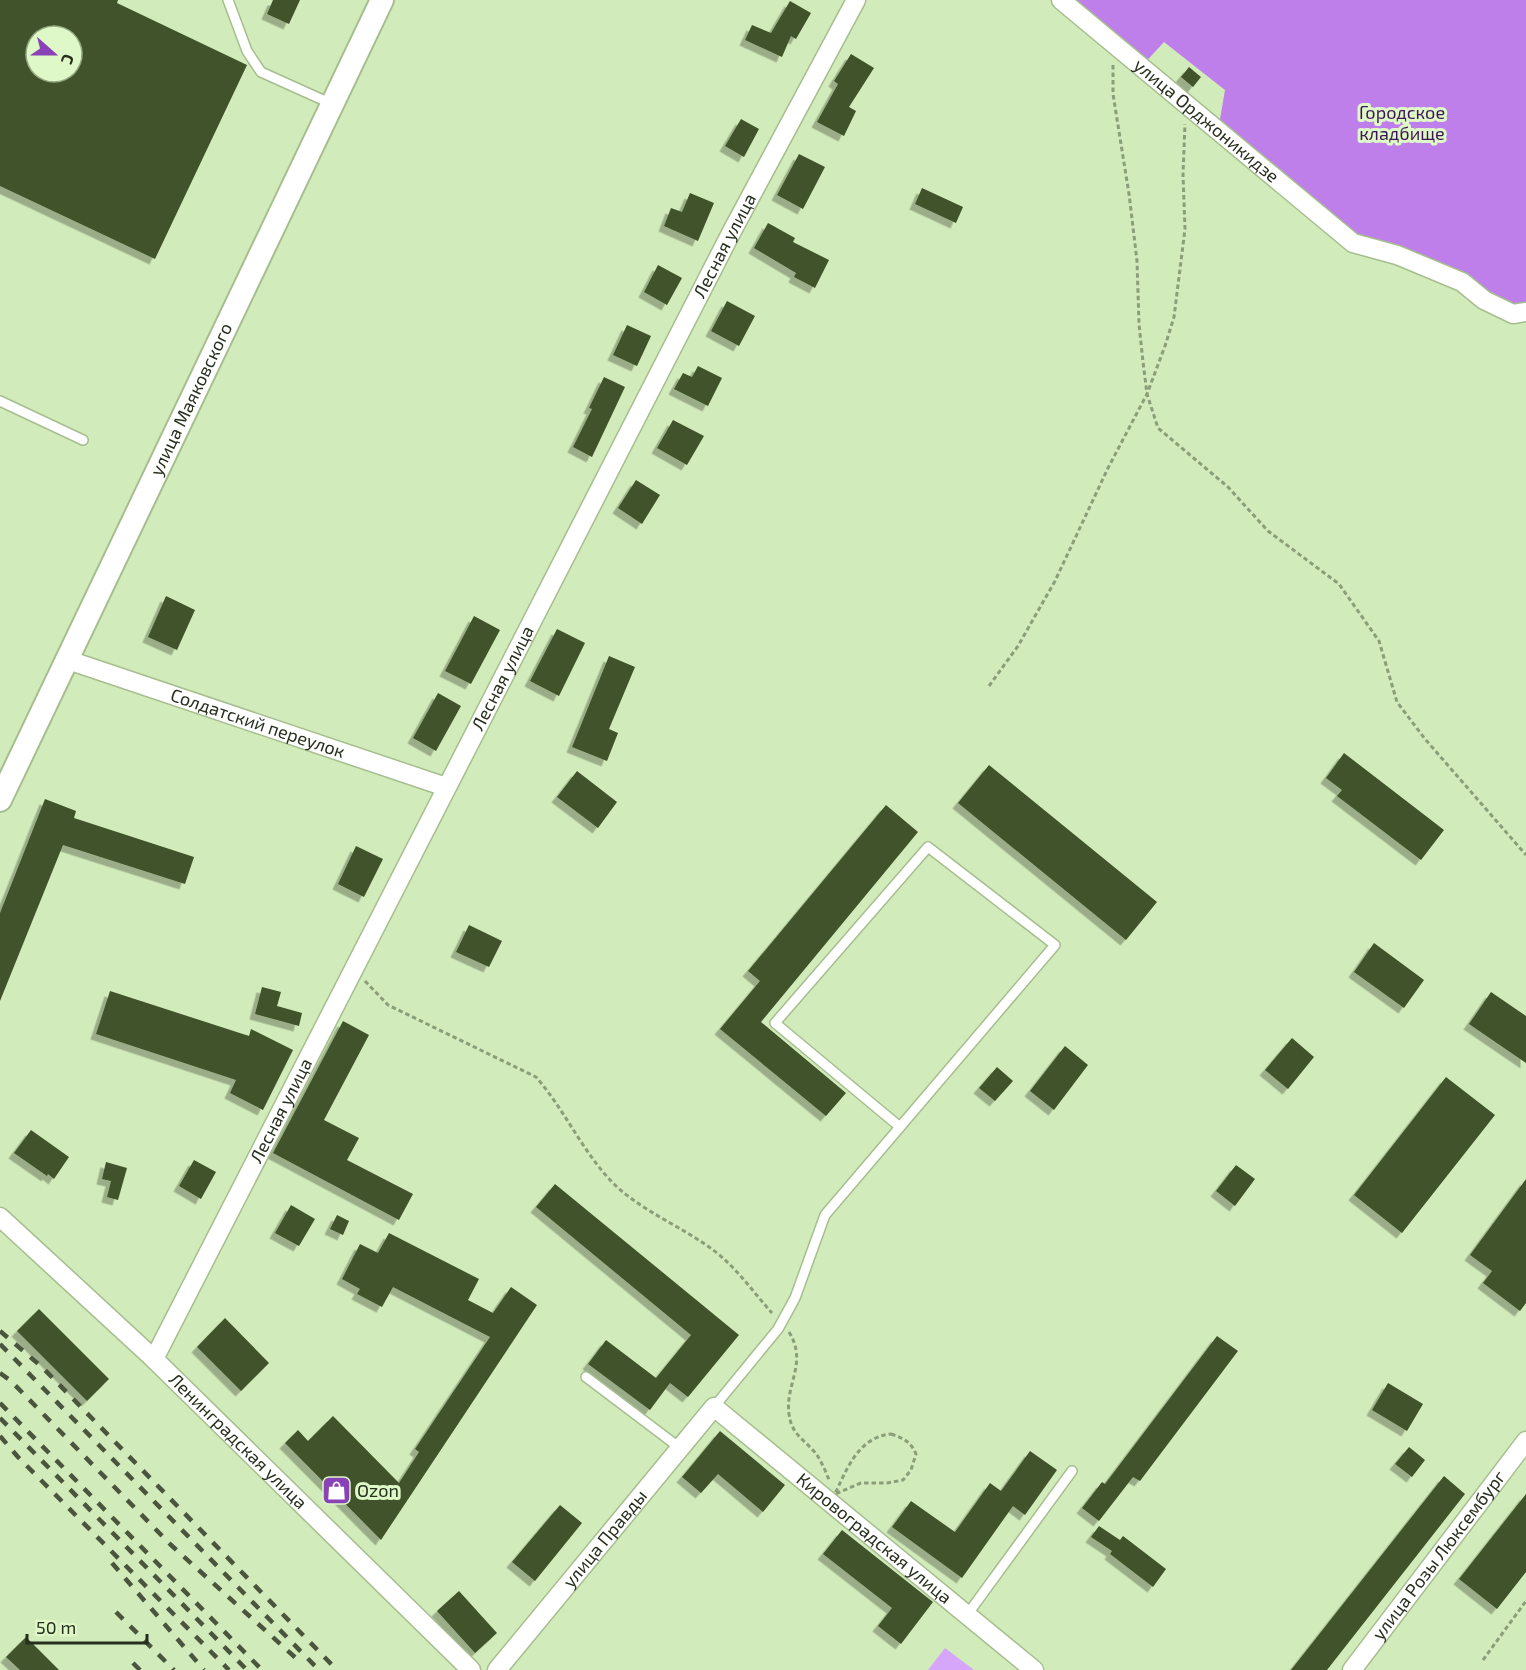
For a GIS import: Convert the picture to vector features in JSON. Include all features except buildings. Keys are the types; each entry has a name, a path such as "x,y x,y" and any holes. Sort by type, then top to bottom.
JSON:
{"street":[{"name":"улица Маяковского","path":"0,800 382,0"},
{"name":"Лесная улица","path":"154,1359 731,233 856,0"},
{"name":"улица Орджоникидзе","path":"1061,0 1353,243 1397,255 1462,282 1484,300 1513,314 1526,312"},
{"name":"Солдатский переулок","path":"68,660 446,788"},
{"name":"Ленинградская улица","path":"0,1217 154,1359 471,1670"},
{"name":"улица Правды","path":"497,1670 714,1407"},
{"name":"Кировоградская улица","path":"714,1407 1034,1670"},
{"name":"улица Розы Люксембург","path":"1352,1670 1526,1441"}],"lane":[{"path":"228,0 247,51 261,72 332,104"},
{"path":"0,401 83,440"},
{"path":"714,1407 781,1323 795,1298 825,1215 900,1127 1055,945 928,847 775,1023 900,1127"},
{"path":"586,1377 680,1448"},
{"path":"967,1615 1072,1471"}],"path":[{"path":"1113,43 1113,94 1137,261 1139,324 1147,394 1158,428 1228,487 1268,531 1339,584 1378,641 1397,702 1425,739 1526,855"},
{"path":"989,686 1018,645 1055,581 1108,468 1147,394 1174,317 1185,229 1183,175 1186,104"},
{"path":"353,969 388,1005 536,1077 614,1183 638,1203 716,1252 745,1279 790,1333 796,1346 798,1361 788,1398 791,1424 797,1434 817,1455 835,1494 840,1512"},
{"path":"891,1434 912,1445 916,1454 911,1470 903,1480 887,1483 861,1483 835,1494 848,1466 867,1443 879,1435 891,1434"},
{"path":"1483,1660 1526,1600"}],"shaded area":[{"path":"945,1648 974,1670 928,1670"}],"green space":[{"name":"Городское кладбище","path":"1061,0 1526,0 1526,312 1353,243 1218,131 1225,90 1164,42 1141,67"}],"railway":[{"path":"0,1331 43,1368 337,1670"},
{"path":"0,1344 319,1670"},
{"path":"0,1373 11,1381 171,1545 298,1660"},
{"path":"0,1403 262,1670"},
{"path":"0,1418 247,1670"},
{"path":"0,1436 18,1457 229,1670"},
{"path":"112,1563 204,1670"},
{"path":"116,1612 174,1670"},
{"path":"133,1663 140,1670"}],"place":[{"name":"Ozon","path":"336,1491"}]}
